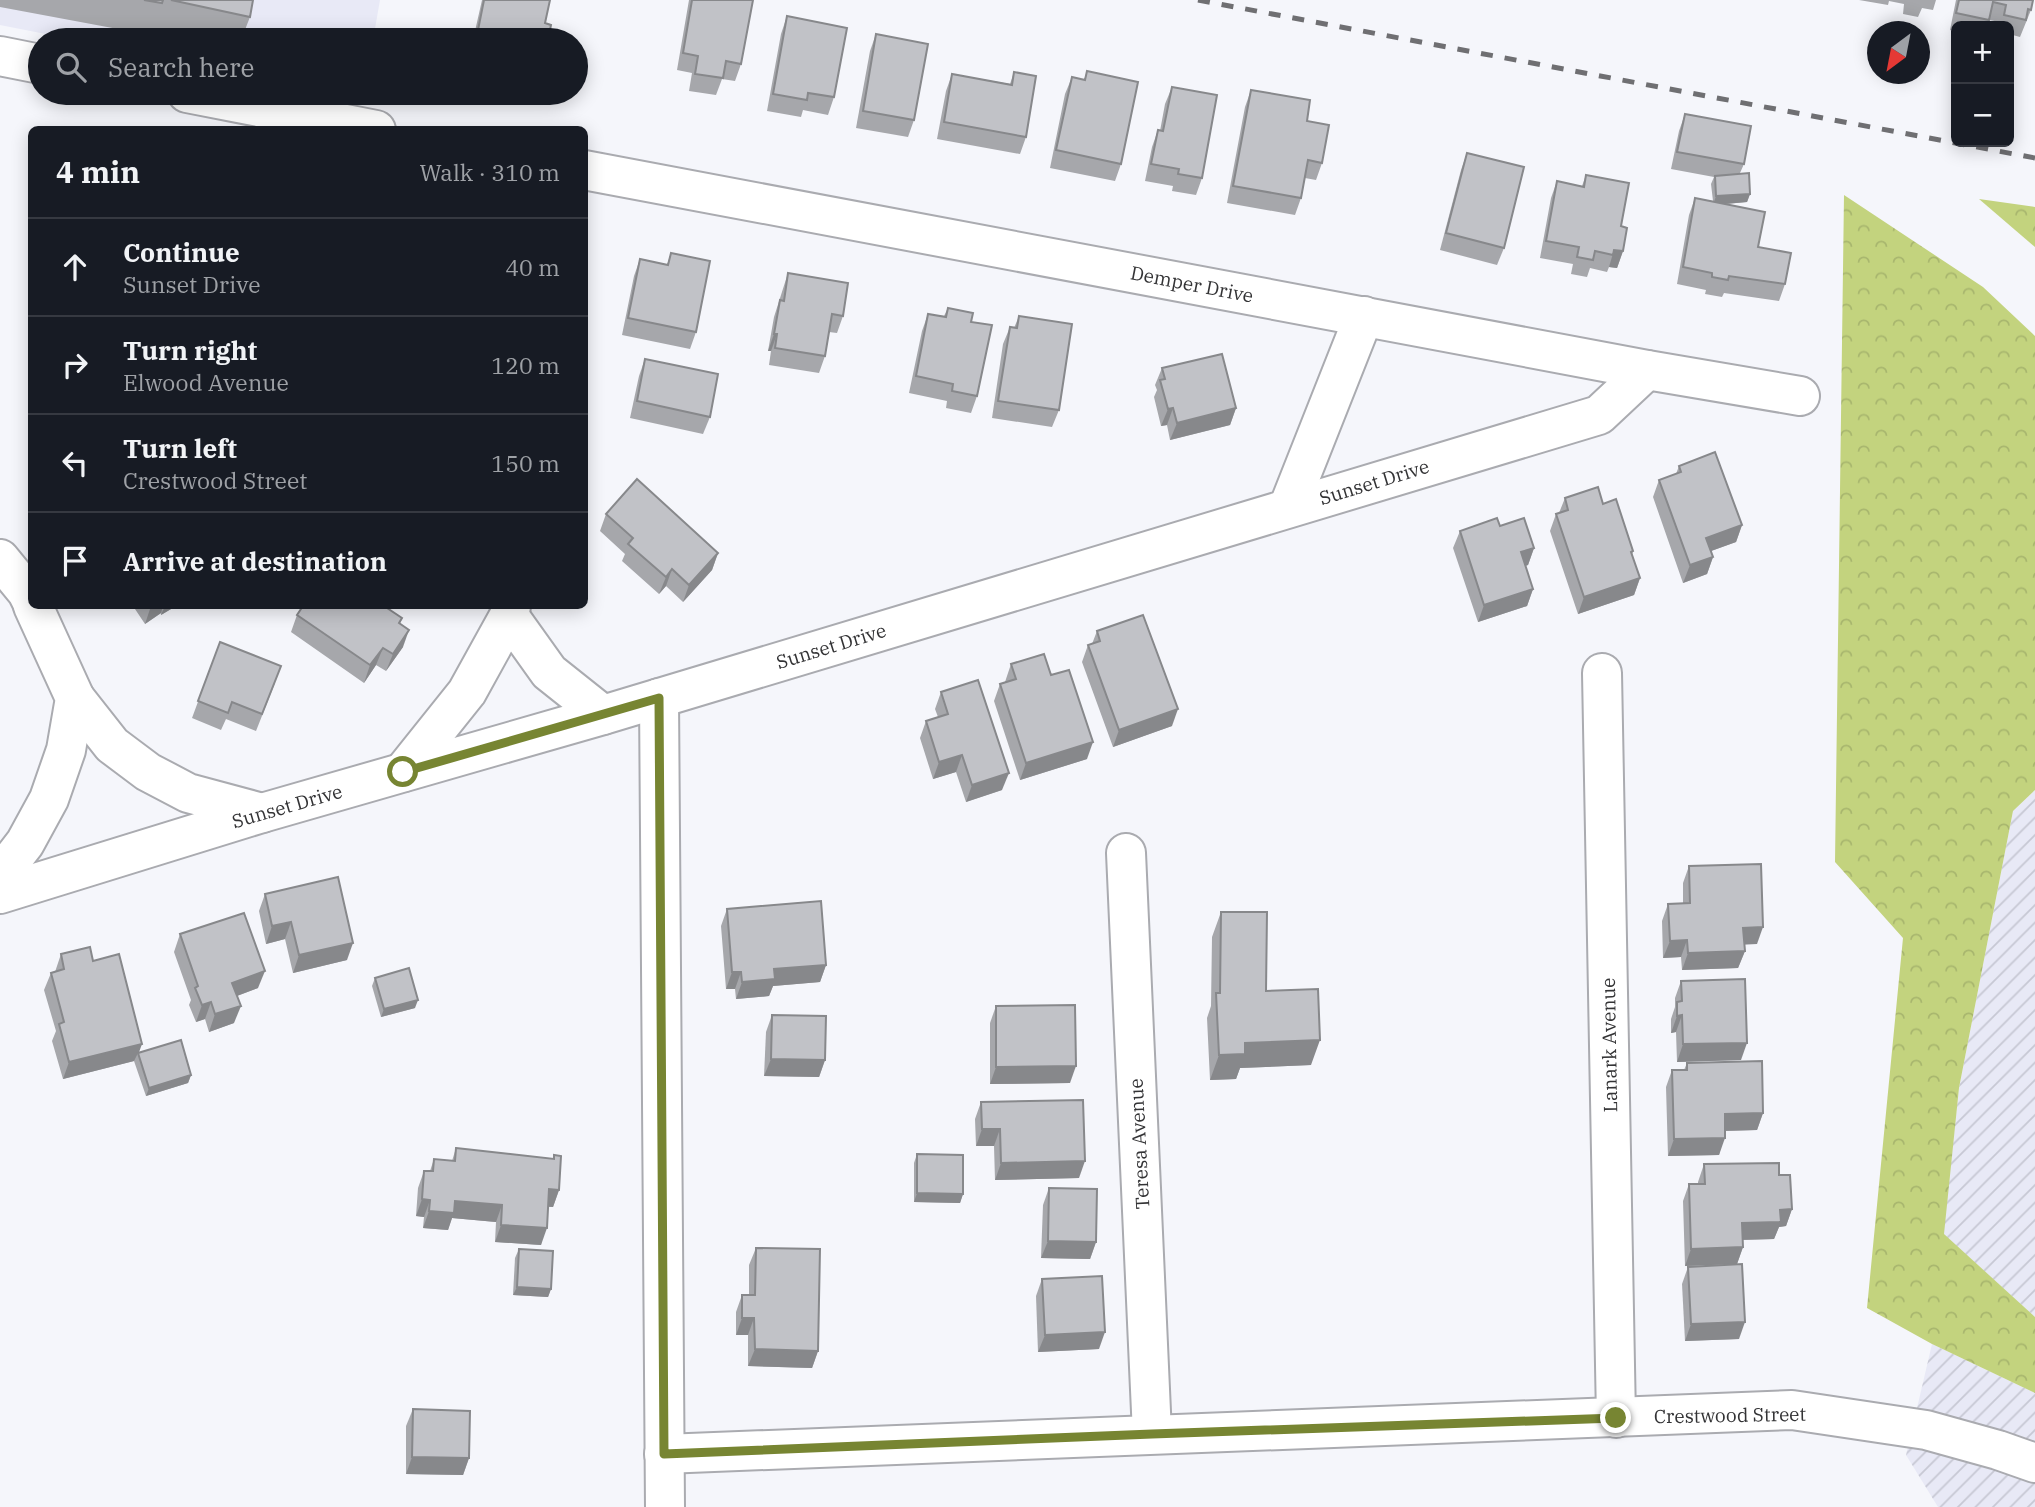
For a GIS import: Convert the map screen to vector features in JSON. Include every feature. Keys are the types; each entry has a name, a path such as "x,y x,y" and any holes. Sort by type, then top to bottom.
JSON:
{"street":[{"path":"0,56 28,62"},
{"path":"248,105 356,126"},
{"name":"Demper Drive","path":"588,171 1647,370 1800,396"},
{"path":"1288,508 1364,316"},
{"name":"Sunset Drive","path":"0,894 262,813 603,715 1599,415 1647,370"},
{"path":"0,559 28,594"},
{"path":"34,609 75,698 112,745 148,772 188,793 262,813"},
{"path":"403,772 467,692 510,611 549,672 603,715"},
{"name":"Lanark Avenue","path":"1602,673 1616,1418"},
{"path":"0,875 25,843 49,799 65,750 75,698"},
{"path":"659,698 665,1507"},
{"name":"Teresa Avenue","path":"1126,853 1152,1434"},
{"name":"Crestwood Street","path":"664,1454 1792,1410 1926,1430 2035,1463"}],"shaded area":[{"path":"0,0 380,0 375,28 28,28 28,31 0,25"},
{"path":"2035,790 2035,1317 1943,1234 1959,1088 2013,811"},
{"path":"1932,1344 2035,1393 2035,1507 1938,1507 1906,1455"}],"green space":[{"path":"1844,195 1983,287 2035,336 2035,790 2013,811 1959,1088 1944,1234 2035,1317 2035,1393 1932,1344 1867,1308 1903,938 1835,862"},
{"path":"1979,199 2035,207 2035,247"}],"building":[{"path":"171,0 253,0 250,17"},
{"path":"484,0 550,0 545,23 551,25 550,28 478,28"},
{"path":"692,0 753,0 741,64 726,61 723,78 695,74 698,56 683,53"},
{"path":"1959,0 2033,0 2026,20 2004,15 2006,5 1993,2 1989,20 1956,13"},
{"path":"787,16 847,28 834,97 808,93 807,100 773,94"},
{"path":"876,34 928,44 914,120 863,111"},
{"path":"1087,71 1138,82 1121,164 1056,150 1072,77 1085,80"},
{"path":"1014,72 1036,76 1026,137 944,122 952,74 1012,85"},
{"path":"1172,87 1217,95 1202,178 1178,174 1179,169 1151,164 1158,130 1163,131"},
{"path":"1251,90 1310,100 1307,121 1329,125 1322,163 1308,160 1301,198 1233,186"},
{"path":"1685,114 1751,126 1744,164 1677,152"},
{"path":"1467,153 1524,167 1504,248 1446,233"},
{"path":"1749,173 1750,194 1716,196 1715,176"},
{"path":"1586,175 1629,183 1621,226 1627,228 1623,251 1614,250 1613,255 1595,251 1593,260 1577,257 1579,247 1546,241 1557,181 1584,187"},
{"path":"1695,198 1765,212 1758,247 1791,253 1785,284 1729,276 1728,280 1712,277 1712,273 1683,267"},
{"path":"671,253 710,261 696,332 628,318 640,259 668,265"},
{"path":"788,273 848,283 843,316 832,314 825,356 775,348 777,334 774,334 780,300 784,301"},
{"path":"948,308 973,313 971,322 992,325 977,396 952,391 953,384 916,376 928,314 946,317"},
{"path":"1019,316 1072,324 1059,410 998,401 1010,327 1017,328"},
{"path":"1222,354 1236,408 1177,423 1173,408 1168,409 1160,380 1165,379 1162,368"},
{"path":"645,359 718,374 710,417 637,401"},
{"path":"1715,452 1742,525 1706,538 1713,557 1690,565 1659,480 1681,472 1679,466"},
{"path":"637,479 718,553 689,585 672,569 666,577 628,544 633,538 606,514"},
{"path":"1598,487 1603,504 1616,499 1640,578 1584,597 1556,514 1568,510 1565,498"},
{"path":"1497,518 1500,526 1524,518 1534,548 1521,552 1533,589 1484,605 1460,531"},
{"path":"301,609 388,609 402,618 399,623 409,630 393,654 383,648 370,665 297,615"},
{"path":"1143,615 1178,709 1119,730 1088,645 1100,641 1097,631"},
{"path":"220,642 281,666 262,714 232,702 228,713 198,701"},
{"path":"1044,654 1051,675 1069,670 1093,742 1026,763 1000,684 1016,679 1011,664"},
{"path":"978,680 1009,773 972,785 962,755 939,762 926,721 948,714 941,692"},
{"path":"1761,864 1763,927 1743,928 1745,951 1688,953 1687,940 1670,941 1668,904 1690,903 1689,866"},
{"path":"338,877 353,943 299,955 291,922 272,926 265,894"},
{"path":"821,901 826,965 774,969 775,979 742,982 741,972 732,972 727,909"},
{"path":"1221,912 1267,912 1266,991 1318,989 1320,1040 1245,1043 1245,1054 1219,1055 1216,993 1220,993"},
{"path":"244,913 265,971 232,983 241,1006 215,1014 211,1002 202,1005 180,934"},
{"path":"90,947 93,961 119,954 142,1044 69,1062 59,1024 64,1022 51,973 64,969 61,954"},
{"path":"409,968 418,1000 384,1009 375,978"},
{"path":"1745,979 1747,1043 1683,1044 1682,1015 1677,1016 1677,1002 1682,1001 1681,981"},
{"path":"1075,1005 1076,1066 996,1067 996,1006"},
{"path":"772,1015 826,1016 825,1060 771,1059"},
{"path":"181,1040 191,1075 149,1088 138,1053"},
{"path":"1762,1061 1763,1113 1725,1114 1725,1138 1674,1139 1672,1070 1687,1070 1687,1063"},
{"path":"1083,1100 1085,1161 1001,1163 1000,1129 982,1129 981,1102"},
{"path":"456,1148 554,1159 554,1155 561,1156 559,1190 549,1189 547,1228 501,1225 502,1205 455,1201 454,1213 429,1211 430,1200 422,1199 424,1171 433,1171 434,1159 455,1161"},
{"path":"917,1154 963,1155 963,1194 917,1193"},
{"path":"1779,1163 1779,1175 1790,1175 1792,1209 1780,1210 1781,1222 1742,1223 1743,1247 1691,1249 1689,1184 1705,1184 1704,1164"},
{"path":"1049,1188 1097,1189 1096,1242 1048,1241"},
{"path":"756,1248 820,1249 818,1351 755,1349 754,1318 742,1318 742,1295 755,1295"},
{"path":"519,1249 553,1251 551,1289 517,1287"},
{"path":"1742,1264 1745,1322 1691,1324 1688,1267"},
{"path":"1102,1276 1105,1332 1045,1335 1042,1279"},
{"path":"413,1409 470,1411 469,1458 412,1457"}],"railway":[{"path":"1198,0 2035,158"}],"route":[{"path":"403,772 659,698 664,1454 1616,1418"}]}
